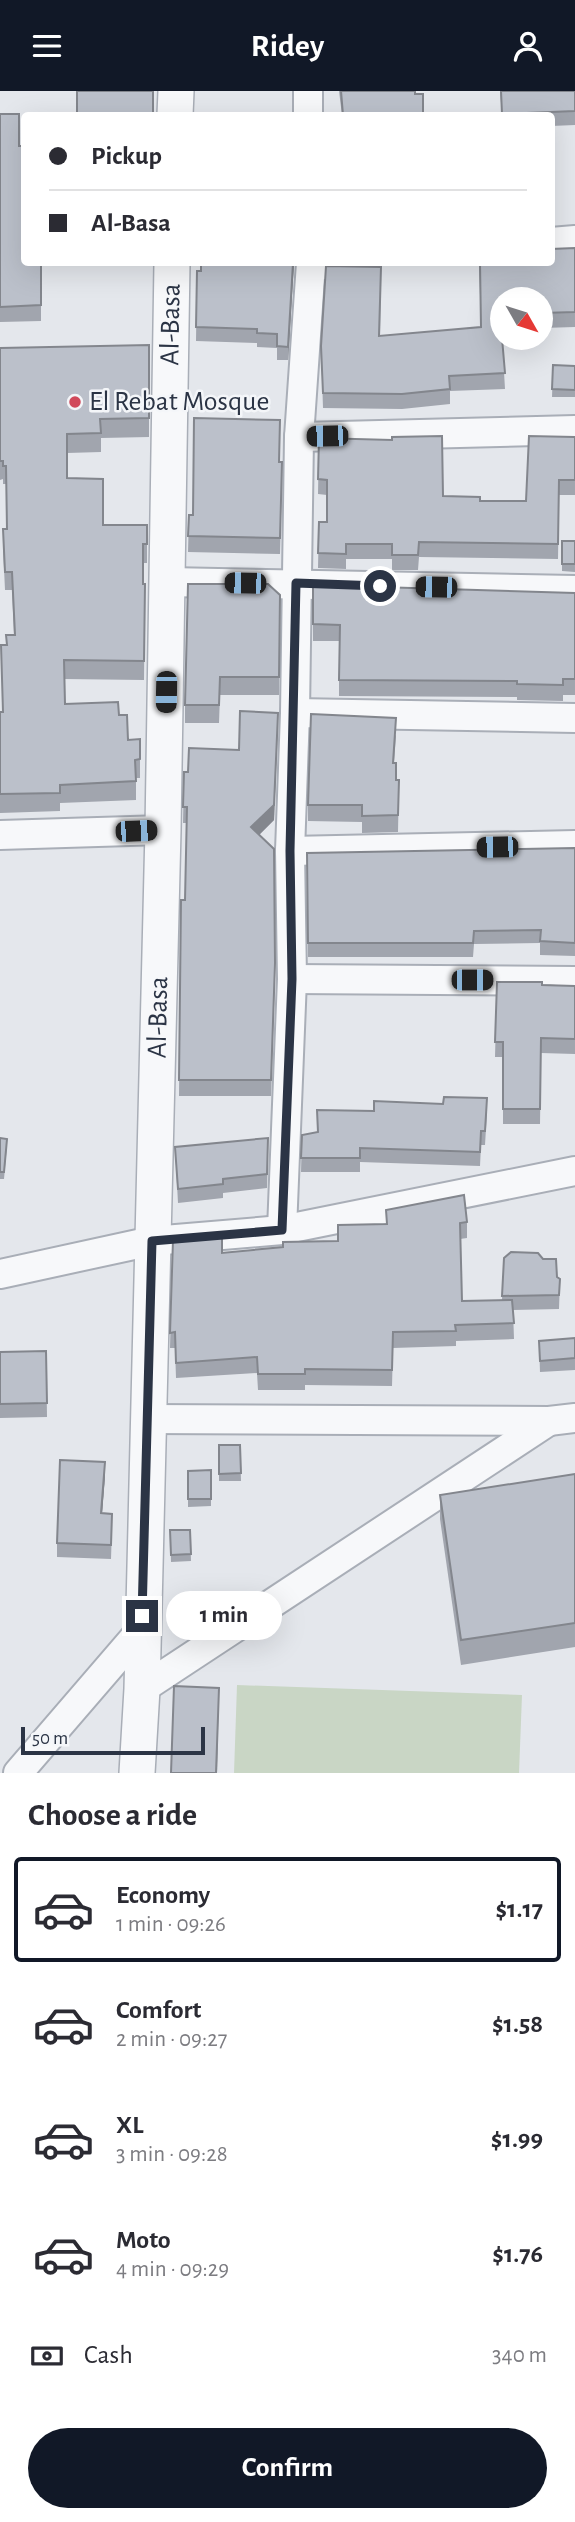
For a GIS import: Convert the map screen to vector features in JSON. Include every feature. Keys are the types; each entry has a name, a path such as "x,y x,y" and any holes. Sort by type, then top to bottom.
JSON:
{"street":[{"path":"175,112 176,91"},
{"path":"307,91 308,112"},
{"path":"555,242 575,240"},
{"name":"Al-Basa","path":"137,1773 142,1689 168,582 157,347 171,266"},
{"path":"282,1230 292,979 290,851 299,437 311,266"},
{"path":"299,437 575,430"},
{"path":"168,582 575,590"},
{"path":"295,713 575,718"},
{"path":"0,835 163,830"},
{"path":"290,851 575,845"},
{"path":"292,979 575,981"},
{"path":"0,1274 152,1241 282,1230 575,1171"},
{"path":"147,1419 562,1420"},
{"path":"142,1689 562,1420"},
{"path":"18,1773 142,1629"}],"green space":[{"path":"237,1685 522,1695 519,1773 234,1773"}],"building":[{"path":"77,91 153,91 153,112 77,112"},
{"path":"341,91 415,91 415,94 423,94 423,112 343,112"},
{"path":"501,91 575,91 575,111 502,112"},
{"path":"0,114 19,114 21,266 41,266 41,305 0,307"},
{"path":"575,248 575,312 553,313 553,287 490,287 490,350 503,350 505,373 449,376 450,389 402,394 323,393 321,346 326,266 381,267 379,336 481,327 480,266 555,266 555,249"},
{"path":"201,266 293,266 288,347 277,346 277,334 257,333 257,329 196,327 197,271 201,271"},
{"path":"149,345 149,418 100,419 101,433 67,434 67,478 103,479 103,525 147,525 147,544 143,544 144,661 64,660 65,704 118,702 119,715 127,715 128,740 140,739 140,759 135,760 136,781 60,785 60,793 0,794 0,712 3,712 1,645 7,645 6,635 15,635 12,572 5,572 3,529 7,529 6,466 0,461 0,348"},
{"path":"553,365 575,366 575,390 552,389"},
{"path":"194,418 280,420 280,538 188,536 189,515 193,515"},
{"path":"442,436 443,496 480,497 480,501 526,501 529,436 575,437 575,480 559,480 558,544 419,542 418,555 392,555 392,544 346,544 346,554 318,553 319,522 327,522 327,480 318,479 319,438 392,440 392,437"},
{"path":"562,541 575,541 575,564 562,564"},
{"path":"188,584 268,584 280,595 279,677 220,677 219,705 185,705"},
{"path":"313,585 575,593 575,679 563,679 563,685 517,684 517,681 339,680 340,625 313,624"},
{"path":"240,711 278,713 274,805 251,827 274,849 275,963 271,1080 179,1080 181,900 185,900 187,807 183,807 184,772 188,772 189,748 239,750"},
{"path":"311,714 396,718 393,763 396,763 396,780 399,780 398,815 362,816 362,805 308,805"},
{"path":"575,848 575,943 540,941 541,930 474,931 473,943 308,943 307,853"},
{"path":"497,982 542,982 542,985 575,986 575,1039 541,1038 540,1109 503,1109 503,1042 495,1042"},
{"path":"444,1097 487,1098 485,1131 481,1131 480,1152 360,1148 360,1158 301,1158 302,1135 318,1132 317,1110 374,1111 374,1101 443,1104"},
{"path":"0,1138 7,1139 4,1172 0,1172"},
{"path":"268,1138 267,1174 223,1179 223,1184 178,1189 175,1147"},
{"path":"464,1195 467,1222 460,1223 462,1301 512,1300 514,1323 455,1325 456,1331 393,1332 392,1370 305,1369 305,1374 258,1374 257,1357 176,1363 175,1332 170,1333 173,1240 222,1236 222,1253 283,1247 283,1242 338,1241 338,1225 387,1224 386,1210"},
{"path":"511,1252 538,1253 543,1259 556,1259 557,1277 560,1279 559,1295 502,1296 504,1258"},
{"path":"575,1338 575,1358 540,1361 539,1341"},
{"path":"46,1351 47,1403 0,1404 0,1352"},
{"path":"219,1445 240,1445 241,1473 219,1474"},
{"path":"60,1460 105,1462 101,1513 112,1514 111,1545 57,1543"},
{"path":"211,1470 211,1499 188,1499 188,1471"},
{"path":"575,1474 575,1623 461,1640 440,1495"},
{"path":"170,1530 190,1530 191,1554 171,1555"},
{"path":"174,1686 219,1688 216,1773 171,1773"}],"place":[{"name":"El Rebat Mosque","path":"75,402"}],"route":[{"path":"142,1616 152,1241 282,1230 292,979 290,851 296,583 380,586"}]}
